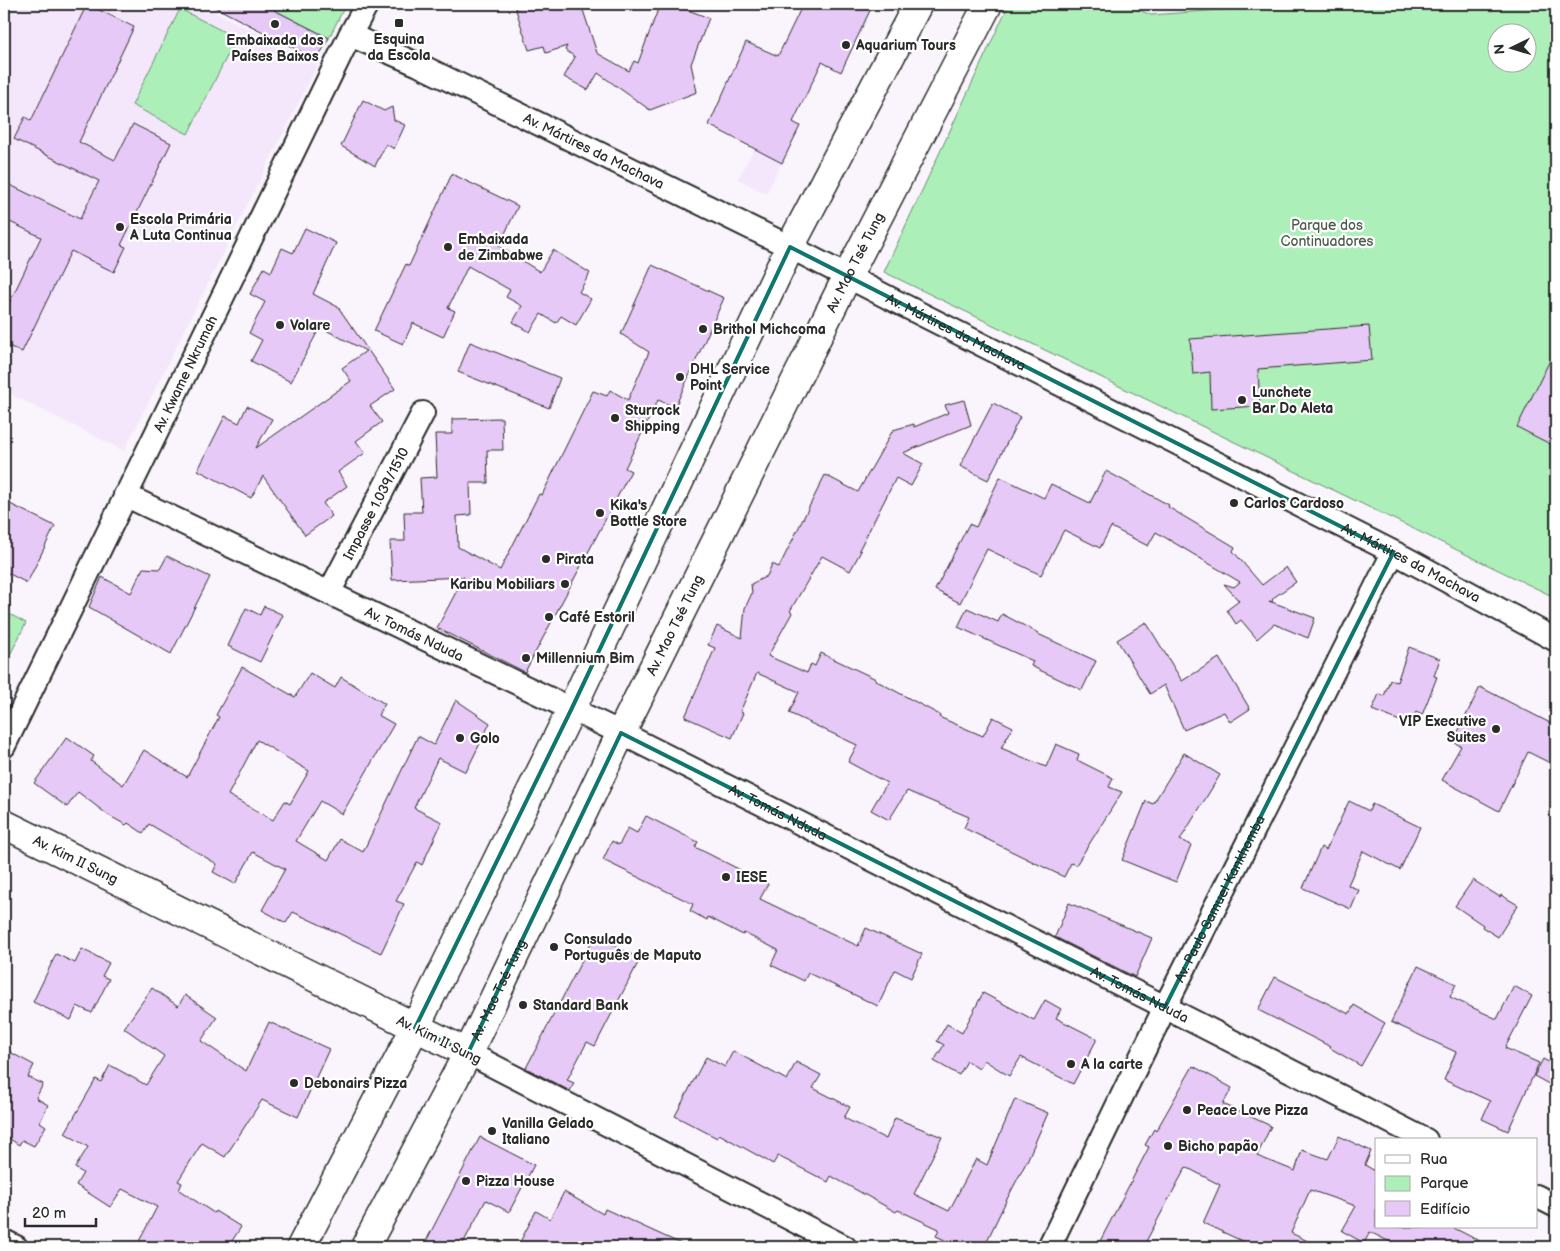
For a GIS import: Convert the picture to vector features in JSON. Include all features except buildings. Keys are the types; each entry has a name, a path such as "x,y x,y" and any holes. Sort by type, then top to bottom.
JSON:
{"main road":[{"path":"301,1247 415,1028 572,710 790,246 918,4"},
{"name":"Av. Mao Tsé Tung","path":"365,1247 468,1053 621,733 848,277 988,4"},
{"name":"Av. Kim II Sung","path":"4,824 468,1053"}],"street":[{"name":"Av. Kwame Nkrumah","path":"4,746 350,34 367,4"},
{"name":"Av. Mártires da Machava","path":"350,34 419,65 790,246 1393,553 1404,556 1556,640"},
{"name":"Impasse 1.039/1510","path":"329,593 423,413"},
{"name":"Av. Tomás Nduda","path":"125,495 621,733 1422,1138"},
{"name":"Av. Paulo Samuel Kankhomba","path":"1049,1247 1165,1007 1393,553"},
{"name":"Av. Kim II Sung","path":"468,1053 845,1247"},
{"path":"1538,1197 1556,1206"},
{"path":"4,1241 16,1247"}],"highlighted area":[{"path":"790,247 1393,553 1165,1007 621,733 468,1053 415,1028 571,710"}],"shaded area":[{"name":"Escola Primária A Luta Continua","path":"4,4 199,4 318,64 124,451 4,391"},
{"path":"754,149 782,163 766,194 738,179"}],"green space":[{"path":"277,4 346,4 329,38 274,10"},
{"name":"Parque dos Continuadores","path":"1009,4 1126,4 1151,15 1302,4 1556,4 1556,598 884,272"},
{"path":"180,9 236,38 188,134 132,105"},
{"path":"4,611 26,623 4,667"}],"place":[{"name":"Esquina da Escola","path":"399,23"},
{"name":"Embaixada dos Países Baixos","path":"275,24"},
{"name":"Aquarium Tours","path":"846,45"},
{"name":"Escola Primária A Luta Continua","path":"120,227"},
{"name":"Embaixada de Zimbabwe","path":"448,247"},
{"name":"Volare","path":"280,325"},
{"name":"Brithol Michcoma","path":"703,329"},
{"name":"DHL Service Point","path":"680,377"},
{"name":"Lunchete Bar Do Aleta","path":"1242,400"},
{"name":"Sturrock Shipping","path":"615,418"},
{"name":"Carlos Cardoso","path":"1234,503"},
{"name":"Kika's Bottle Store","path":"600,513"},
{"name":"Pirata","path":"546,559"},
{"name":"Karibu Mobiliars","path":"565,584"},
{"name":"Café Estoril","path":"549,617"},
{"name":"Millennium Bim","path":"526,658"},
{"name":"VIP Executive Suites","path":"1496,729"},
{"name":"Golo","path":"460,738"},
{"name":"IESE","path":"726,877"},
{"name":"Consulado Português de Maputo","path":"554,947"},
{"name":"Standard Bank","path":"523,1005"},
{"name":"A la carte","path":"1071,1064"},
{"name":"Debonairs Pizza","path":"294,1083"},
{"name":"Peace Love Pizza","path":"1187,1110"},
{"name":"Vanilla Gelado Italiano","path":"492,1131"},
{"name":"Bicho papão","path":"1168,1146"},
{"name":"Pizza House","path":"466,1181"}]}
